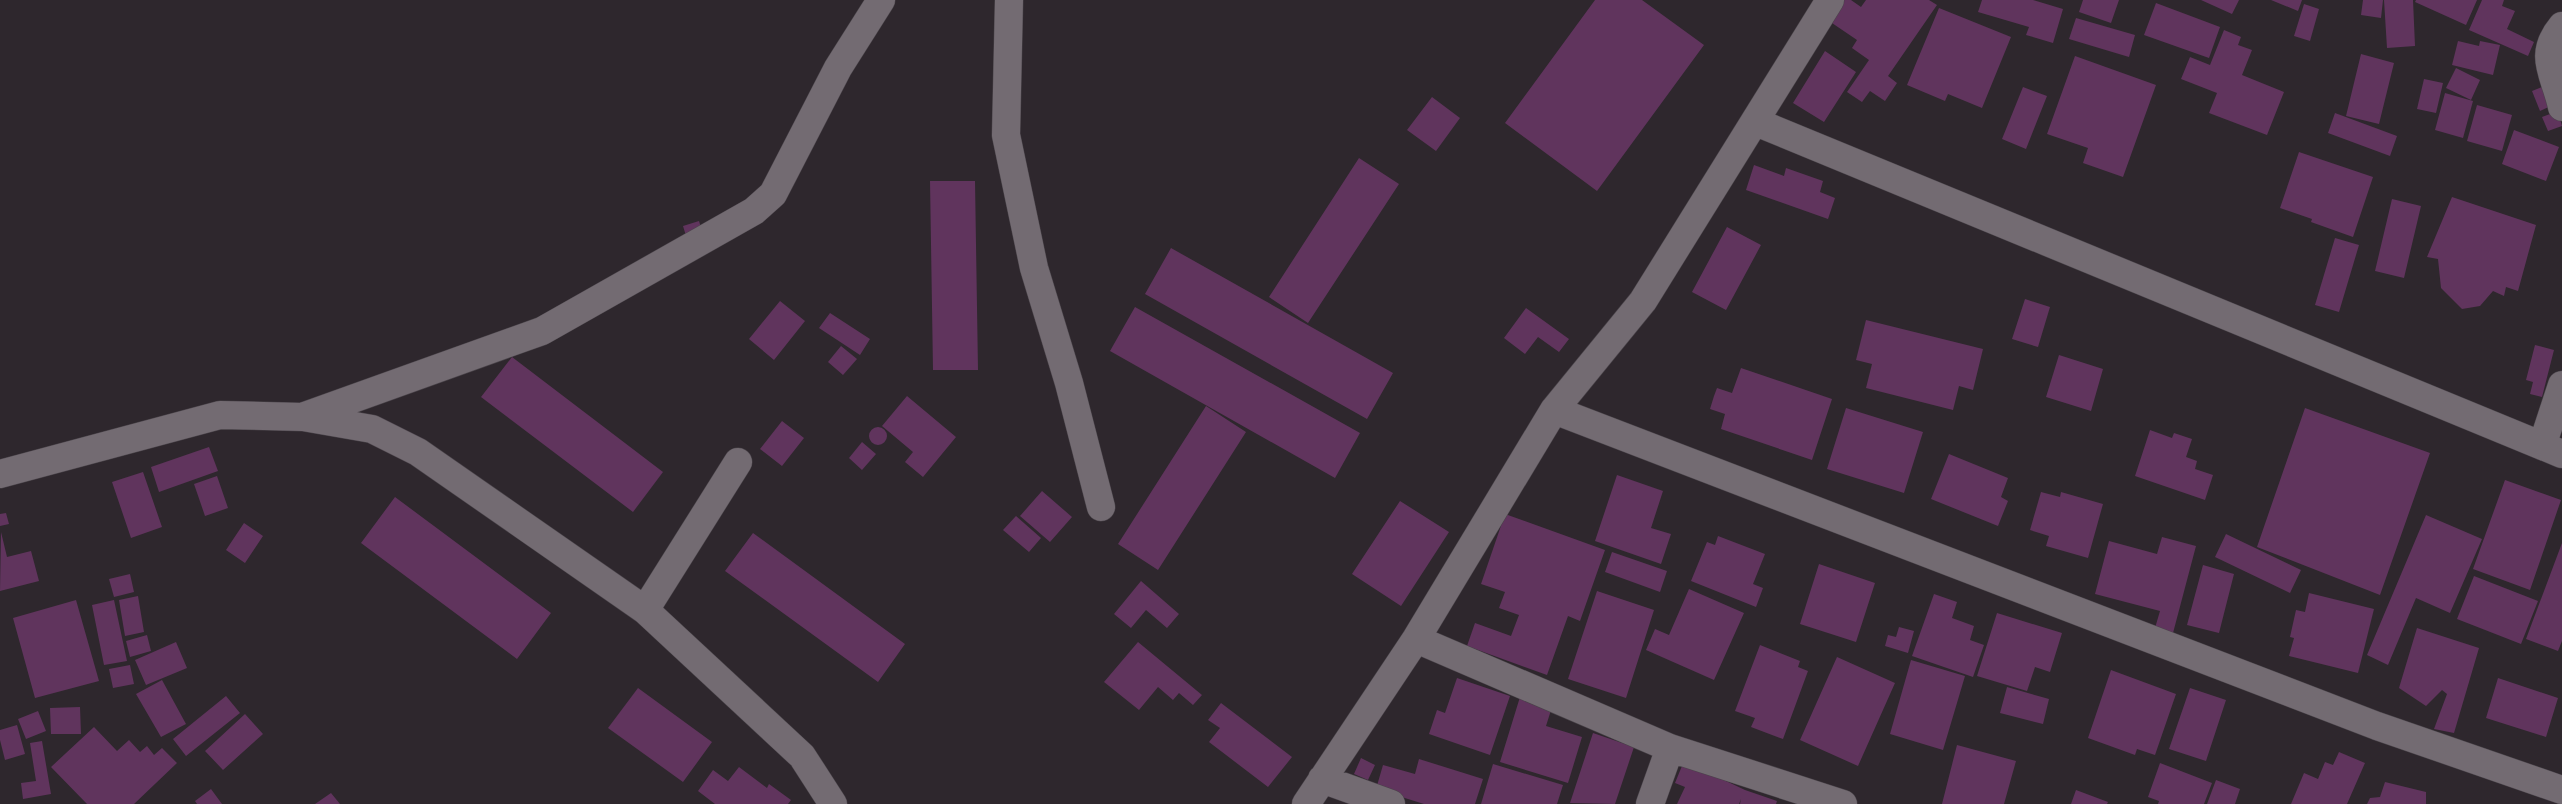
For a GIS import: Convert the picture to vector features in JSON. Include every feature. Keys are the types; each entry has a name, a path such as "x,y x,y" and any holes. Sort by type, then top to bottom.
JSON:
{"street":[{"path":"303,417 542,331 754,211 774,194 838,68 881,0"},
{"path":"1009,0 1006,134 1034,268 1102,506"},
{"path":"1306,804 1416,638 1554,410 1643,301 1756,122 1830,0"},
{"path":"2562,26 2554,36 2547,55 2562,107"},
{"path":"1756,122 2552,450 2562,385"},
{"path":"1554,410 2377,726 2562,790"},
{"path":"0,474 220,415 303,417 372,429 418,452 645,610 802,756 833,804"},
{"path":"645,610 738,462"},
{"path":"1416,638 1670,748 1843,804"},
{"path":"1650,804 1670,748"},
{"path":"1322,779 1390,804"}],"building":[{"path":"1595,0 1642,0 1704,45 1597,191 1505,123"},
{"path":"1844,0 1851,0 1861,7 1866,0 1929,0 1937,5 1888,76 1897,83 1885,101 1870,91 1862,102 1847,92 1869,60 1852,48 1857,40 1829,21"},
{"path":"1982,0 2033,0 2063,9 2053,43 2026,35 2029,27 1978,12"},
{"path":"2083,0 2119,0 2111,23 2079,12"},
{"path":"2201,0 2239,0 2232,14"},
{"path":"2271,0 2302,0 2298,11"},
{"path":"2363,0 2383,0 2381,18 2361,15"},
{"path":"2384,0 2413,0 2415,46 2387,48"},
{"path":"2416,0 2477,0 2466,25 2415,2"},
{"path":"2482,0 2504,0 2502,6 2515,11 2507,29 2534,42 2528,56 2469,30"},
{"path":"2156,3 2220,27 2209,58 2144,35"},
{"path":"2304,4 2319,9 2310,41 2294,36"},
{"path":"1939,8 2011,37 1982,108 1948,94 1945,101 1907,85"},
{"path":"2076,18 2135,35 2129,57 2069,39"},
{"path":"2224,30 2241,37 2238,45 2252,50 2242,75 2284,92 2267,135 2209,113 2217,93 2181,79 2190,57 2210,65"},
{"path":"2458,41 2479,46 2480,41 2500,45 2493,75 2452,65"},
{"path":"1825,51 1856,72 1824,122 1793,103"},
{"path":"2361,54 2394,63 2379,124 2346,116"},
{"path":"2075,56 2156,85 2123,177 2083,163 2088,148 2047,134"},
{"path":"2456,68 2480,80 2471,100 2446,88"},
{"path":"2424,79 2443,83 2436,113 2417,109"},
{"path":"2547,85 2555,104 2540,111 2532,91"},
{"path":"2023,87 2047,96 2026,149 2002,139"},
{"path":"2445,93 2473,101 2463,138 2435,130"},
{"path":"1432,97 1460,118 1436,151 1407,130"},
{"path":"2477,105 2512,115 2502,151 2467,141"},
{"path":"2558,111 2562,126 2548,131 2542,117"},
{"path":"2335,113 2397,136 2390,156 2328,133"},
{"path":"2514,130 2559,147 2546,181 2502,164"},
{"path":"2299,152 2373,177 2353,237 2311,222 2312,219 2280,208"},
{"path":"1359,158 1399,184 1308,323 1269,297"},
{"path":"1754,165 1784,176 1786,168 1823,181 1820,192 1835,198 1828,219 1746,190"},
{"path":"930,181 975,181 978,370 933,370"},
{"path":"2452,197 2536,225 2518,291 2506,287 2504,296 2493,291 2480,306 2462,309 2441,288 2438,259 2427,257"},
{"path":"2392,199 2421,206 2404,278 2375,271"},
{"path":"699,221 703,234 687,239 683,226"},
{"path":"1727,227 1761,245 1726,310 1692,292"},
{"path":"2335,238 2359,245 2339,312 2315,305"},
{"path":"1171,248 1393,373 1367,419 1145,294"},
{"path":"2025,299 2050,307 2038,347 2012,339"},
{"path":"780,301 805,321 774,360 749,339"},
{"path":"1135,307 1360,433 1335,478 1110,351"},
{"path":"1526,308 1569,339 1559,352 1538,337 1525,354 1504,338"},
{"path":"830,313 870,339 860,355 819,328"},
{"path":"1866,320 1983,349 1973,390 1959,386 1953,410 1866,388 1872,364 1856,360"},
{"path":"2535,345 2554,350 2542,397 2530,394 2533,382 2526,380"},
{"path":"841,346 857,359 843,375 828,362"},
{"path":"2059,355 2103,369 2091,411 2046,397"},
{"path":"512,357 663,472 633,512 481,397"},
{"path":"1741,368 1832,399 1812,460 1721,429 1725,414 1710,409 1714,396 1717,388 1732,393"},
{"path":"907,396 956,437 923,477 905,462 913,452 882,426"},
{"path":"1206,406 1246,432 1158,570 1118,544"},
{"path":"1846,408 1923,432 1904,493 1827,469"},
{"path":"2305,408 2430,453 2380,595 2257,547"},
{"path":"782,421 804,438 782,466 760,449"},
{"path":"878,427 884,430 887,436 884,442 878,445 872,442 869,436 872,430"},
{"path":"2150,430 2172,438 2174,433 2192,439 2186,457 2197,461 2195,469 2213,475 2205,500 2135,476"},
{"path":"862,442 876,454 862,470 849,458"},
{"path":"209,447 218,471 159,492 151,467"},
{"path":"1949,454 2008,478 2001,497 2008,501 1998,526 1931,499"},
{"path":"143,472 162,527 131,538 112,482"},
{"path":"1617,475 1663,491 1651,528 1671,534 1661,564 1595,541"},
{"path":"217,476 228,508 205,516 194,484"},
{"path":"2505,480 2561,500 2530,590 2473,569"},
{"path":"1042,491 1072,517 1050,542 1020,516"},
{"path":"2041,492 2060,497 2061,492 2103,504 2088,558 2046,546 2049,536 2030,530"},
{"path":"395,497 551,613 517,659 361,543"},
{"path":"1400,501 1449,532 1401,606 1352,574"},
{"path":"6,513 9,524 0,526 0,514"},
{"path":"1505,514 1605,550 1580,621 1568,616 1547,675 1467,646 1475,623 1511,636 1519,615 1499,608 1505,592 1481,584"},
{"path":"2426,515 2482,539 2450,613 2416,598 2388,665 2367,655"},
{"path":"1016,516 1041,538 1029,552 1003,530"},
{"path":"244,523 263,536 245,563 226,550"},
{"path":"1,532 7,557 31,551 39,581 0,591"},
{"path":"753,533 905,644 878,682 725,571"},
{"path":"2226,534 2301,570 2290,593 2215,557"},
{"path":"1718,536 1765,554 1753,584 1763,588 1756,607 1691,581 1707,542 1715,545"},
{"path":"2162,537 2196,546 2173,633 2155,628 2160,611 2095,594 2109,541 2157,554"},
{"path":"2562,543 2562,641 2558,651 2526,639"},
{"path":"1612,552 1667,571 1660,592 1605,572"},
{"path":"1819,564 1875,583 1856,642 1800,624"},
{"path":"2203,565 2234,574 2219,633 2187,625"},
{"path":"130,574 134,592 114,597 109,579"},
{"path":"2474,576 2538,601 2521,644 2457,619"},
{"path":"1141,581 1179,614 1167,628 1146,610 1131,628 1114,614"},
{"path":"1689,589 1744,613 1714,680 1646,650 1655,629 1669,635"},
{"path":"1597,591 1654,610 1626,698 1568,679"},
{"path":"2309,593 2374,609 2358,673 2289,656 2294,638 2290,637 2296,610 2305,612"},
{"path":"1934,594 1957,602 1952,618 1974,626 1970,640 1984,645 1973,677 1912,656"},
{"path":"138,596 144,632 125,636 119,600"},
{"path":"76,600 99,681 35,698 13,618"},
{"path":"114,600 127,661 104,665 92,605"},
{"path":"1997,613 2062,633 2050,672 2035,667 2027,691 1977,676"},
{"path":"1899,627 1914,631 1908,653 1885,646 1888,635 1896,637"},
{"path":"2417,628 2479,648 2454,733 2434,729 2447,694 2442,690 2426,706 2399,688"},
{"path":"147,635 151,651 130,657 126,641"},
{"path":"176,642 187,668 146,685 135,660"},
{"path":"1138,642 1202,695 1193,705 1179,693 1173,700 1158,687 1139,710 1104,682"},
{"path":"1760,645 1800,661 1798,667 1808,671 1783,739 1751,727 1755,718 1735,711"},
{"path":"1837,657 1895,683 1858,766 1800,740"},
{"path":"1911,660 1965,676 1943,750 1890,734"},
{"path":"130,665 134,684 113,688 109,669"},
{"path":"2111,670 2176,694 2155,755 2137,749 2135,755 2088,738"},
{"path":"1457,678 1510,696 1490,755 1429,734 1437,710 1445,713"},
{"path":"2498,678 2558,698 2546,737 2486,718"},
{"path":"162,680 186,724 161,737 136,694"},
{"path":"2007,687 2049,699 2043,724 2000,713"},
{"path":"638,688 712,742 683,782 608,728"},
{"path":"2190,688 2226,700 2206,761 2169,749"},
{"path":"226,696 240,713 186,756 173,739"},
{"path":"1520,697 1552,707 1546,726 1582,737 1568,783 1500,762"},
{"path":"1221,703 1292,757 1268,787 1209,742 1220,728 1208,720"},
{"path":"80,707 81,734 51,734 50,708"},
{"path":"38,711 46,731 26,739 18,719"},
{"path":"245,714 263,734 223,770 205,751"},
{"path":"17,725 25,754 5,760 0,740 0,730"},
{"path":"94,727 117,751 129,740 140,752 147,746 154,755 162,748 177,763 134,804 87,804 51,767"},
{"path":"1593,733 1634,747 1615,804 1570,803"},
{"path":"42,741 51,794 23,799 21,783 36,781 30,743"},
{"path":"1957,745 2016,761 2004,804 1942,804"},
{"path":"2339,752 2365,763 2347,804 2291,804 2304,773 2318,779 2325,762 2333,765"},
{"path":"1361,758 1375,765 1368,780 1354,774"},
{"path":"1419,759 1483,779 1475,804 1424,804 1376,789 1383,765 1415,774"},
{"path":"1684,761 1745,790 1777,801 1776,804 1740,804 1741,799 1739,804 1677,804 1685,787 1675,783"},
{"path":"2160,763 2212,783 2204,804 2158,804 2159,801 2148,797"},
{"path":"1493,764 1563,785 1557,804 1481,804"},
{"path":"739,767 767,788 769,784 791,800 788,804 715,804 698,791 713,770 728,781"},
{"path":"2216,780 2240,789 2235,804 2207,804"},
{"path":"2385,782 2426,792 2426,804 2367,804 2370,798 2380,797"},
{"path":"211,789 222,804 197,804 195,801"},
{"path":"2076,790 2108,802 2107,804 2071,804"},
{"path":"331,793 340,804 315,804"}]}
